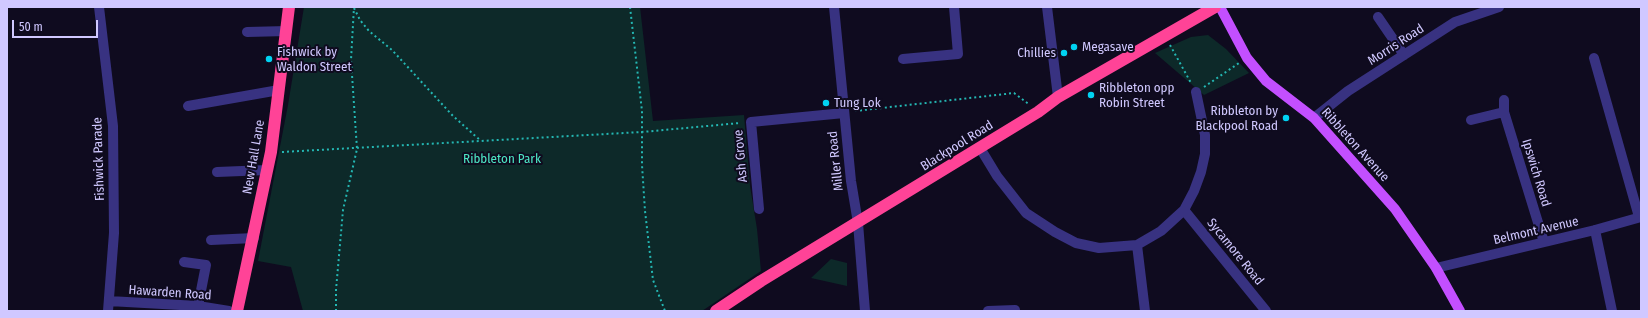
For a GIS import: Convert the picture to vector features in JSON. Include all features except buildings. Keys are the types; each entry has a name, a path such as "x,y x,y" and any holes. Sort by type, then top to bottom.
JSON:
{"highway":[{"name":"New Hall Lane","path":"237,311 254,238 271,152 289,7"},
{"name":"Blackpool Road","path":"716,311 1038,112 1058,97 1215,7"}],"main road":[{"name":"Ribbleton Avenue","path":"1220,7 1247,58 1266,81 1314,118 1395,209 1436,268 1460,311"}],"street":[{"name":"Fishwick Parade","path":"99,7 113,126 114,233 109,306"},
{"name":"Miller Road","path":"834,7 851,181 858,223 865,311"},
{"path":"902,59 958,54 954,7"},
{"path":"1047,7 1058,97"},
{"name":"Morris Road","path":"1314,118 1348,90 1471,11 1499,7"},
{"path":"1378,18 1404,55"},
{"path":"248,32 287,30"},
{"path":"1594,58 1640,217"},
{"path":"188,106 279,90"},
{"path":"980,148 997,176 1026,213 1055,232 1076,243 1099,248 1137,245 1161,231 1184,210 1194,191 1201,172 1205,154 1205,135 1196,92"},
{"name":"Ipswich Road","path":"1504,100 1504,112 1544,242"},
{"path":"1471,120 1504,112"},
{"name":"Ash Grove","path":"759,209 751,122 844,113"},
{"path":"217,172 267,170"},
{"name":"Sycamore Road","path":"1184,210 1266,311"},
{"name":"Belmont Avenue","path":"1436,268 1594,230 1640,217"},
{"path":"1594,230 1612,311"},
{"path":"211,240 254,238"},
{"path":"1137,245 1145,311"},
{"path":"184,262 206,265 198,309"},
{"name":"Hawarden Road","path":"109,306 229,311"},
{"path":"988,311 1015,310"}],"path":[{"path":"354,7 360,20 369,31 392,50 453,116 481,141"},
{"path":"336,311 336,290 343,210 356,149 351,60 354,7"},
{"path":"630,7 642,111 644,203 653,280 664,311"},
{"path":"1165,37 1196,92 1247,58"},
{"path":"844,113 1014,93 1038,112"},
{"path":"271,152 356,149 642,132 751,122"}],"green space":[{"name":"Ribbleton Park","path":"304,7 640,7 653,121 744,115 750,186 757,229 761,271 702,311 303,311 291,267 258,261 288,105"},
{"path":"1208,35 1226,49 1249,73 1204,95 1155,53 1191,37"},
{"path":"831,259 847,263 847,286 811,278"}],"place":[{"name":"Megasave","path":"1074,47"},
{"name":"Chillies","path":"1064,53"},
{"name":"Fishwick by Waldon Street","path":"269,59"},
{"name":"Ribbleton opp Robin Street","path":"1091,95"},
{"name":"Tung Lok","path":"826,103"},
{"name":"Ribbleton by Blackpool Road","path":"1286,118"}]}
